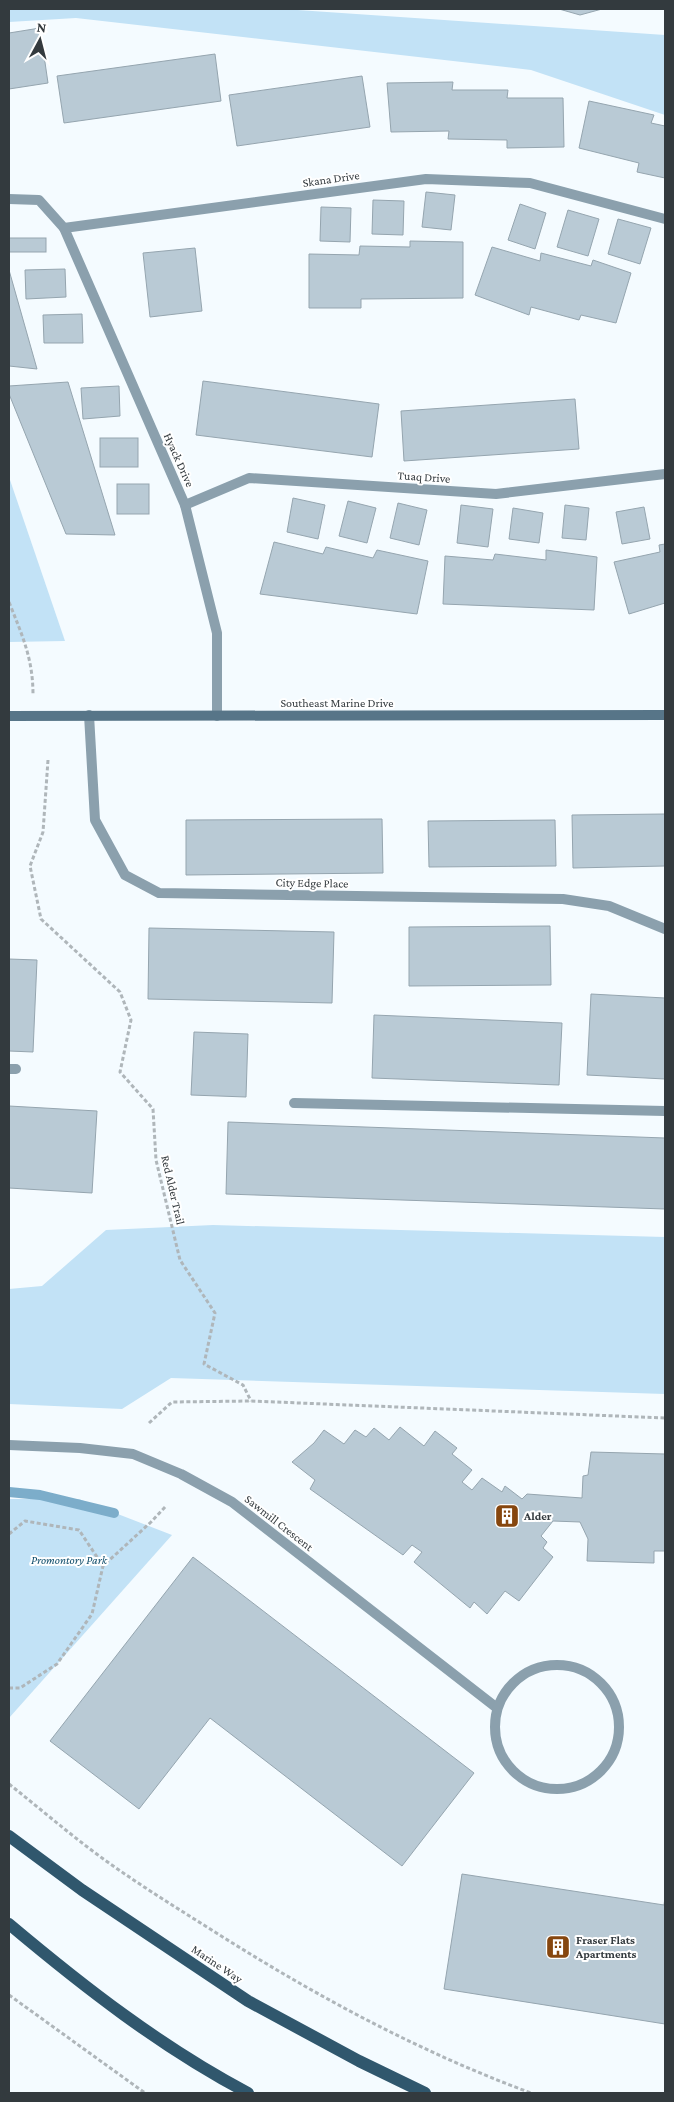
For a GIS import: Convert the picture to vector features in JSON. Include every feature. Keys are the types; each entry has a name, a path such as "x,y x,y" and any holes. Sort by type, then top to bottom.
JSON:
{"main road":[{"name":"Marine Way","path":"9,1836 82,1890 248,2001 359,2061 425,2093"},
{"path":"9,1924 69,1975 151,2035 248,2093"}],"street":[{"name":"Skana Drive","path":"64,228 426,179 530,183 665,219"},
{"path":"9,199 39,200 64,228"},
{"name":"Hyack Drive","path":"64,228 185,505 217,633 216,716"},
{"name":"Tuaq Drive","path":"185,505 249,478 496,494 665,474"},
{"name":"City Edge Place","path":"89,715 95,820 126,875 159,893 563,899 609,906 665,929"},
{"name":"Southeast Marine Drive","path":"9,716 665,715"},
{"path":"294,1103 665,1111"},
{"name":"Sawmill Crescent","path":"9,1446 80,1448 132,1454 181,1474 232,1502 497,1708"},
{"path":"563,1665 584,1670 601,1683 614,1700 619,1720 619,1741 611,1761 597,1775 580,1786 560,1790 540,1788 522,1779 507,1766 498,1748 494,1728 497,1708 507,1689 522,1675 542,1666 563,1665"}],"path":[{"path":"9,602 28,650 33,677 33,695"},
{"name":"Red Alder Trail","path":"48,760 43,832 30,866 41,919 120,992 131,1020 120,1072 153,1109 156,1160 180,1260 215,1313 204,1364 243,1385 251,1401"},
{"path":"149,1423 172,1402 251,1401 665,1418"},
{"path":"9,1688 20,1688 57,1664 92,1614 103,1566 166,1506"},
{"path":"9,1534 25,1521 79,1530 103,1566"},
{"path":"9,1784 98,1855 158,1896 280,1973 383,2030 440,2057 531,2093"},
{"path":"9,1995 145,2093"}],"green space":[{"path":"9,9 283,9 665,35 665,115 531,70 76,18 9,22"},
{"path":"9,477 65,641 9,642"},
{"path":"213,1225 665,1237 665,1394 171,1378 122,1409 9,1404 9,1289 42,1286 106,1230"},
{"name":"Promontory Park","path":"9,1499 79,1499 172,1535 9,1718"}],"building":[{"path":"559,9 602,9 580,15"},
{"path":"40,28 48,83 9,89 9,33"},
{"path":"215,54 221,101 64,123 57,76"},
{"path":"362,76 370,127 237,146 229,95"},
{"path":"453,82 452,90 508,90 507,98 563,98 564,147 507,148 507,140 448,139 449,131 391,132 387,83"},
{"path":"589,101 654,115 651,123 665,126 665,178 637,172 639,163 579,148"},
{"path":"426,192 455,195 451,230 422,227"},
{"path":"373,200 404,201 403,235 372,234"},
{"path":"520,204 546,213 535,249 508,240"},
{"path":"321,207 351,208 350,242 320,241"},
{"path":"568,210 599,219 588,256 557,247"},
{"path":"618,219 651,228 640,264 608,254"},
{"path":"9,238 46,238 46,252 9,252"},
{"path":"410,241 463,242 463,298 361,299 361,308 309,308 309,254 359,255 360,246 410,247"},
{"path":"492,247 540,261 541,253 591,266 593,260 631,273 616,323 581,315 579,320 531,307 529,315 475,295"},
{"path":"195,248 202,311 150,317 143,253"},
{"path":"65,269 66,297 26,299 25,270"},
{"path":"9,270 37,369 9,366"},
{"path":"82,314 83,343 44,343 43,315"},
{"path":"203,381 379,404 372,457 196,435"},
{"path":"68,382 115,535 66,534 9,394 9,386"},
{"path":"119,386 120,416 83,419 81,388"},
{"path":"575,399 579,449 404,461 401,411"},
{"path":"100,438 138,438 138,467 100,467"},
{"path":"117,484 149,484 149,514 117,514"},
{"path":"293,498 325,505 318,539 287,532"},
{"path":"348,501 376,508 367,543 339,536"},
{"path":"398,503 427,510 419,545 390,538"},
{"path":"461,505 493,509 488,547 457,543"},
{"path":"565,505 589,508 586,540 562,538"},
{"path":"644,507 650,539 622,544 616,512"},
{"path":"513,508 543,513 539,543 509,539"},
{"path":"274,542 323,554 326,547 373,558 377,550 428,561 417,614 260,594"},
{"path":"665,544 665,603 629,614 614,562 660,552 659,545"},
{"path":"546,550 597,557 594,610 443,604 445,556 493,560 495,554 546,560"},
{"path":"665,814 665,866 573,868 572,815"},
{"path":"382,819 383,873 186,875 186,820"},
{"path":"555,820 556,866 429,867 428,821"},
{"path":"550,926 551,985 409,986 409,927"},
{"path":"149,928 334,932 332,1003 148,999"},
{"path":"9,959 37,960 33,1052 9,1051"},
{"path":"591,994 665,998 665,1079 587,1075"},
{"path":"374,1015 562,1023 559,1085 372,1078"},
{"path":"194,1032 248,1034 246,1097 191,1095"},
{"path":"9,1106 97,1111 92,1193 9,1188"},
{"path":"228,1122 665,1138 665,1209 226,1194"},
{"name":"Alder","path":"400,1427 424,1446 435,1431 457,1448 452,1454 472,1470 462,1482 472,1490 482,1478 502,1492 505,1486 522,1499 527,1494 582,1498 583,1476 588,1475 591,1452 665,1454 665,1551 654,1551 654,1563 587,1561 588,1539 580,1522 553,1521 541,1536 547,1542 543,1548 553,1557 519,1601 505,1591 487,1614 474,1602 470,1608 414,1562 422,1552 412,1545 403,1555 310,1489 315,1480 292,1462 314,1443 324,1430 344,1444 355,1430 366,1437 374,1428 389,1440"},
{"path":"193,1557 474,1773 402,1866 210,1718 139,1809 50,1741"},
{"name":"Fraser Flats Apartments","path":"462,1874 664,1905 665,1897 665,2024 444,1989"}],"waterway":[{"path":"9,1492 40,1495 114,1513"}],"place":[{"name":"Alder","path":"507,1516"},
{"name":"Fraser Flats Apartments","path":"558,1947"}]}
